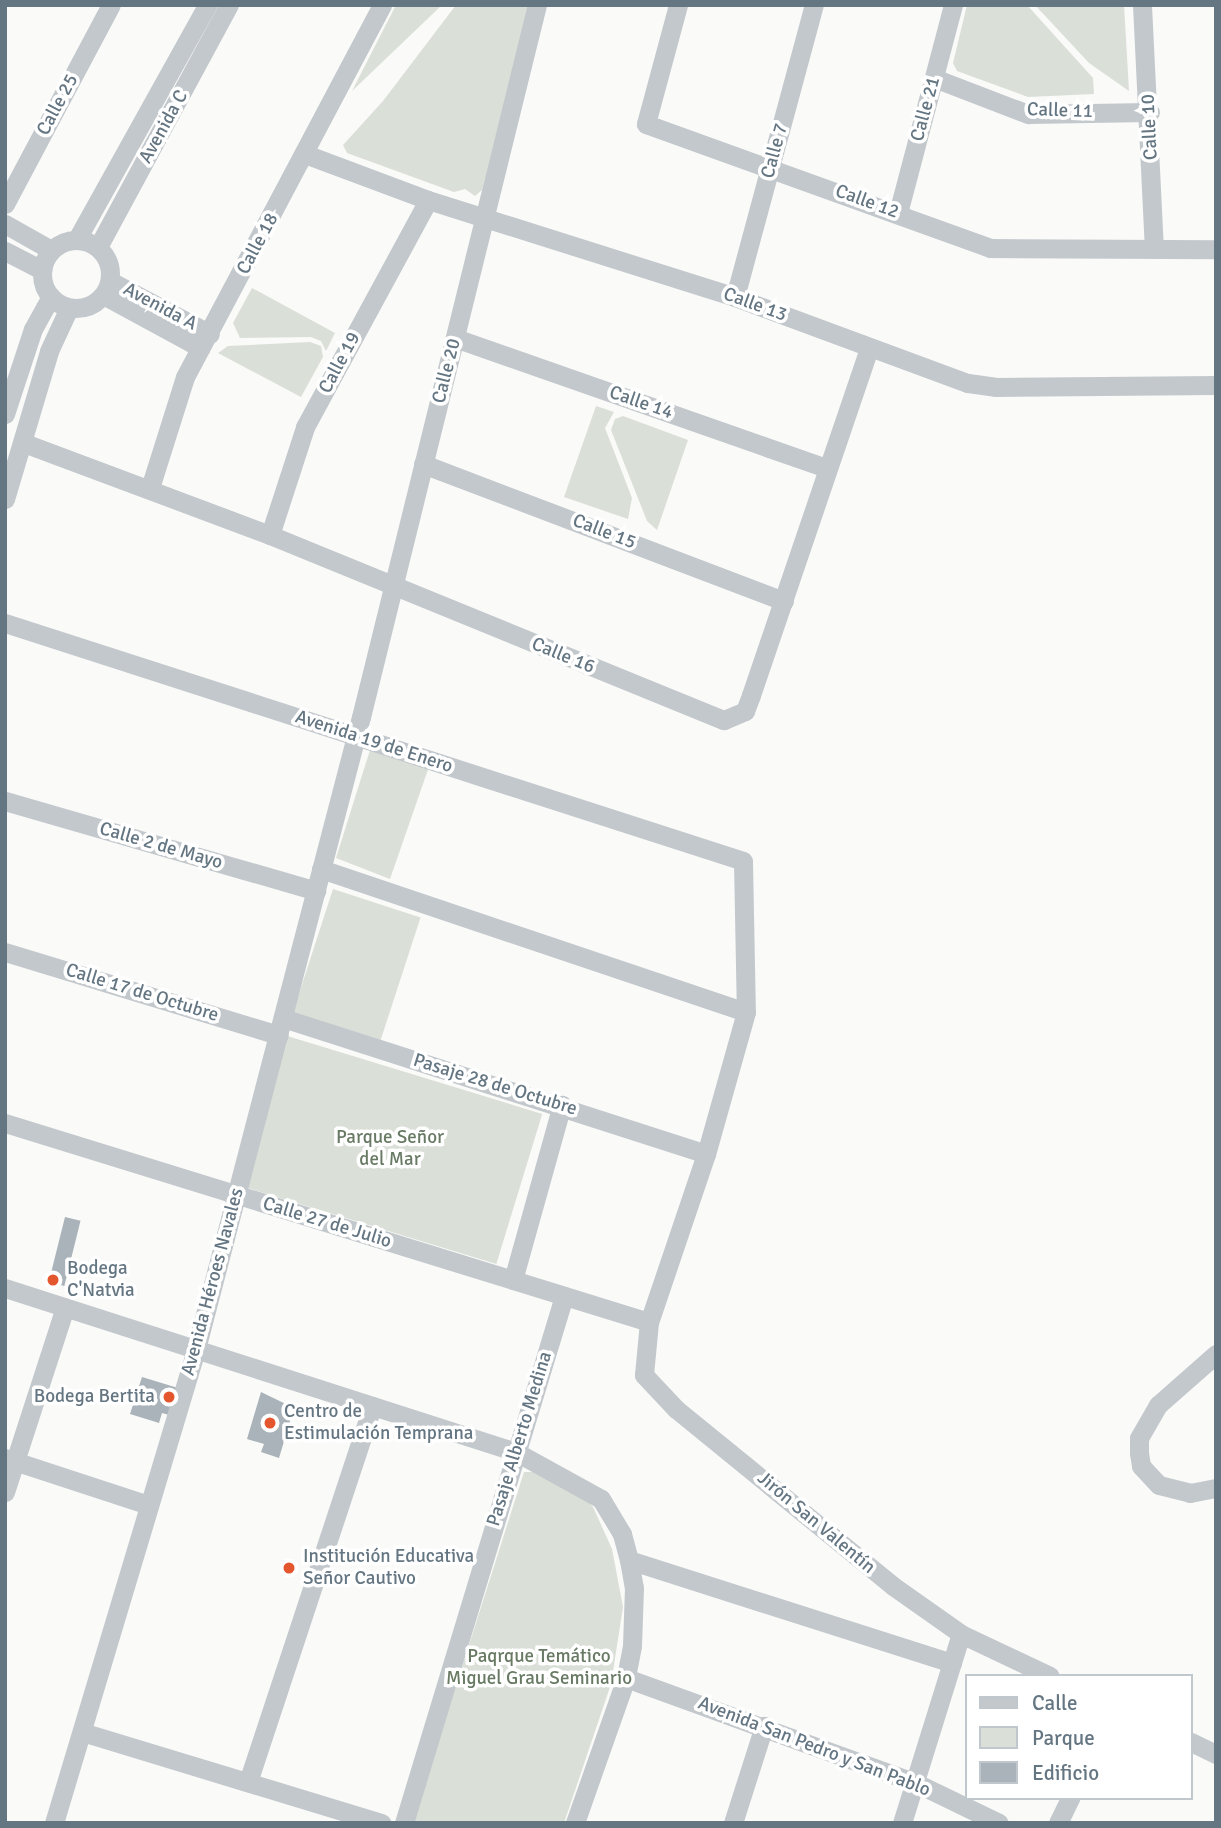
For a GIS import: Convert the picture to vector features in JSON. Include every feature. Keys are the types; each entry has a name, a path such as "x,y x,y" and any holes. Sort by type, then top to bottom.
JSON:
{"street":[{"name":"Calle 25","path":"5,204 111,5"},
{"name":"Avenida C","path":"77,239 207,5"},
{"name":"Avenida C","path":"98,247 229,5"},
{"name":"Calle 18","path":"150,488 181,386 306,154 382,5"},
{"name":"Calle 20","path":"358,727 537,5"},
{"name":"Calle 12","path":"678,5 646,124 1002,251 1216,249"},
{"name":"Calle 7","path":"735,297 814,5"},
{"name":"Calle 21","path":"898,214 953,5"},
{"name":"Calle 10","path":"1142,5 1150,113 1154,249"},
{"name":"Calle 11","path":"934,78 1028,114 1150,113"},
{"name":"Calle 13","path":"306,154 428,200 735,297 944,376 995,387 1216,385"},
{"name":"Calle 19","path":"270,535 305,427 428,200"},
{"path":"5,224 51,250"},
{"path":"77,239 98,247 108,262 106,288 88,306 69,307 51,297 42,270 51,250 77,239"},
{"path":"5,251 42,270"},
{"name":"Avenida A","path":"106,288 205,341"},
{"path":"5,414 33,329 51,297"},
{"path":"5,499 24,443 49,351 69,307"},
{"name":"Calle 14","path":"455,338 826,468"},
{"name":"Calle 16","path":"24,443 270,535 393,588 724,720 745,711 784,601 826,468 869,349"},
{"name":"Calle 15","path":"424,464 784,601"},
{"name":"Avenida 19 de Enero","path":"5,623 358,727 743,861"},
{"name":"Avenida Héroes Navales","path":"54,1823 196,1349 358,727"},
{"name":"Calle 2 de Mayo","path":"5,801 316,891"},
{"name":"Jirón San Valentín","path":"743,861 746,1012 706,1154 649,1322 642,1362 655,1390 893,1586 961,1634 1046,1674"},
{"path":"321,869 746,1012"},
{"name":"Calle 17 de Octubre","path":"5,952 281,1026"},
{"name":"Pasaje 28 de Octubre","path":"281,1026 562,1105 706,1154"},
{"path":"513,1280 562,1105"},
{"name":"Calle 27 de Julio","path":"5,1123 649,1322"},
{"path":"5,1288 516,1452 601,1499 622,1534 629,1560 634,1614 626,1678 575,1823"},
{"name":"Pasaje Alberto Medina","path":"404,1823 564,1296"},
{"path":"5,1492 10,1459 65,1307"},
{"path":"1216,1354 1158,1405 1139,1438 1139,1453 1141,1466 1159,1485 1190,1493 1216,1488"},
{"path":"248,1782 372,1406"},
{"path":"10,1459 149,1505"},
{"path":"629,1560 953,1663"},
{"path":"902,1823 961,1634"},
{"name":"Avenida San Pedro y San Pablo","path":"626,1678 914,1782 999,1823"},
{"path":"733,1823 764,1726"},
{"path":"82,1732 382,1823"},
{"path":"1193,1743 1216,1754"},
{"path":"1058,1823 1069,1800"}],"green space":[{"path":"396,5 442,5 352,91"},
{"path":"456,5 529,5 482,190 475,196 465,189 454,192 347,153 343,145 383,101"},
{"path":"967,5 1027,5 1093,78 1094,94 1028,97 957,71 953,63"},
{"path":"1035,5 1124,5 1129,91 1089,63"},
{"path":"252,288 335,333 326,351 321,341 311,337 240,338 233,323"},
{"path":"310,342 321,346 323,357 301,397 218,353 228,346"},
{"path":"596,406 614,412 605,428 632,498 628,519 564,497"},
{"path":"623,416 688,440 657,530 647,521 611,430 615,419"},
{"path":"370,750 432,758 390,879 336,858"},
{"path":"333,889 420,917 381,1040 293,1012"},
{"name":"Parque Señor del Mar","path":"284,1035 542,1114 496,1264 238,1185"},
{"name":"Paqrque Temático Miguel Grau Seminario","path":"524,1472 535,1472 580,1492 593,1507 612,1549 623,1607 611,1684 564,1823 418,1823 413,1821"}],"building":[{"path":"65,1217 81,1221 64,1286 49,1282"},
{"path":"142,1377 178,1388 169,1415 162,1413 159,1423 130,1414"},
{"name":"Centro de Estimulación Temprana","path":"261,1392 294,1408 279,1458 261,1452 264,1444 247,1439"}],"place":[{"name":"Bodega C'Natvia","path":"53,1280"},
{"name":"Bodega Bertita","path":"169,1397"},
{"name":"Centro de Estimulación Temprana","path":"270,1423"},
{"name":"Institución Educativa Señor Cautivo","path":"289,1568"}]}
